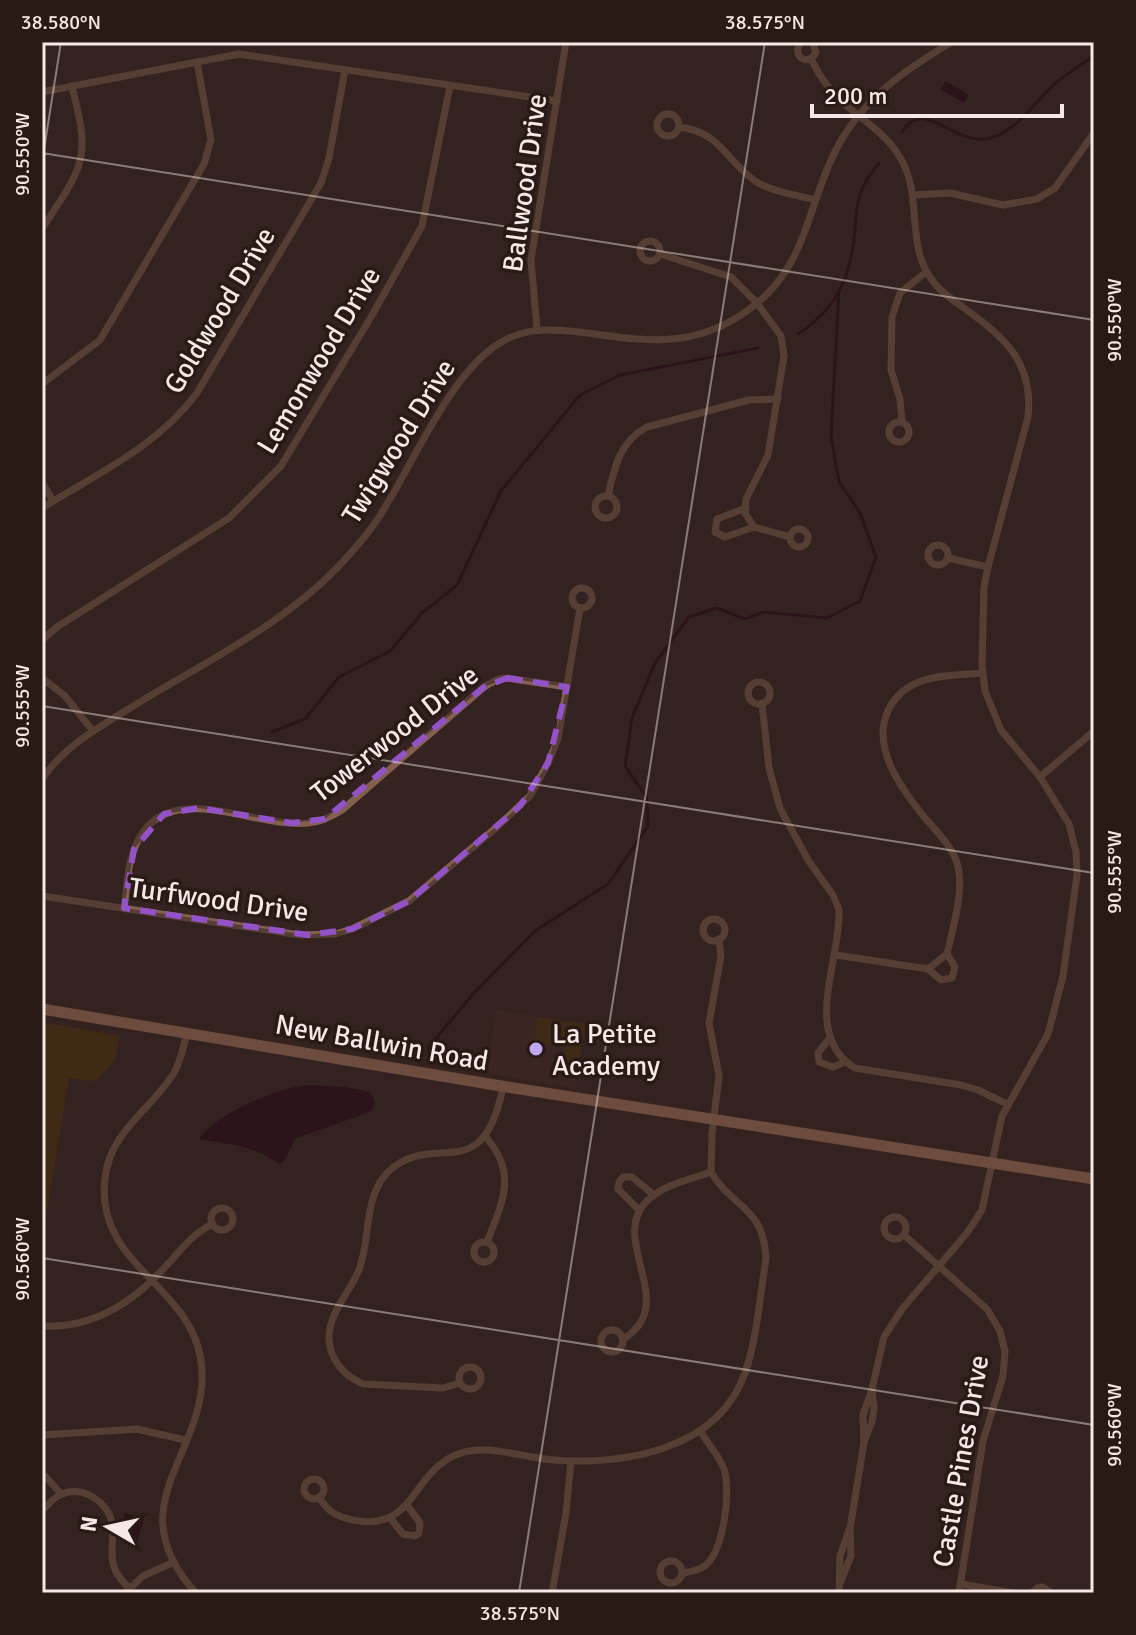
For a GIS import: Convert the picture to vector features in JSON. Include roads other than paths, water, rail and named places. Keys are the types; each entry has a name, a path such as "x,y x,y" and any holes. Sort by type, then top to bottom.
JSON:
{"main road":[{"name":"New Ballwin Road","path":"42,1009 503,1087 1094,1179"}],"street":[{"name":"Ballwood Drive","path":"537,329 531,260 566,42"},
{"path":"801,42 797,47 799,57 804,60 811,59 816,52 812,42"},
{"name":"Twigwood Drive","path":"42,779 58,758 93,731 261,629 319,585 359,544 378,518 464,373 495,345 537,329 646,341 671,340 709,330 757,303 789,268 803,240 838,146 859,114 887,85 946,43"},
{"path":"42,92 239,54 557,101"},
{"path":"811,59 827,87 895,148 905,166 913,195 917,247 926,272 938,288 1002,337 1019,362 1029,407 988,567 982,629 982,673 990,706 1001,730 1040,777 1069,824 1076,852 1077,875 1058,1003 1048,1034 1007,1104 997,1134 982,1210 967,1233 891,1323 879,1351 872,1389 863,1415 864,1442 850,1529 840,1556 839,1593"},
{"path":"42,384 105,334 204,164 211,140 197,62"},
{"name":"Goldwood Drive","path":"42,508 150,441 173,423 197,393 321,183 329,158 345,70"},
{"path":"42,229 75,174 82,153 82,131 72,86"},
{"name":"Lemonwood Drive","path":"42,640 57,627 229,518 281,466 422,226 450,86"},
{"path":"679,127 696,129 711,136 756,181 816,200"},
{"path":"913,195 950,193 1003,205 1037,199 1055,188 1094,133"},
{"path":"660,254 731,277 775,327 784,347 778,399 768,455 746,499 746,508 749,523 754,527 790,537"},
{"path":"902,422 900,399 891,370 892,317 900,293 926,272"},
{"path":"608,496 619,456 638,432 749,400 778,399"},
{"path":"42,482 53,501"},
{"path":"746,508 720,517 715,522 715,532 725,537 754,527"},
{"path":"948,558 988,567"},
{"name":"Turfwood Drive","path":"42,896 300,935 335,934 387,914 424,889 530,796 558,739 580,608"},
{"path":"836,955 928,969 941,980 952,978 955,967 947,954 959,882 957,864 952,851 905,791 894,771 885,751 884,724 895,699 919,680 982,673"},
{"path":"42,678 65,696 93,731"},
{"name":"Towerwood Drive","path":"124,908 134,849 146,828 164,814 199,808 292,823 316,822 342,810 484,687 498,679 567,687"},
{"path":"762,703 767,759 780,808 839,910 826,1019 829,1039 845,1062 867,1071 978,1090 1007,1104"},
{"path":"1040,777 1094,731"},
{"path":"319,1497 326,1508 344,1519 368,1523 391,1519 407,1505 436,1467 446,1459 470,1450 483,1449 571,1461 644,1454 701,1432 733,1399 745,1373 766,1259 759,1223 711,1172 719,1076 709,1023 721,956 719,939"},
{"path":"928,969 947,954"},
{"path":"187,1033 176,1070 120,1135 105,1175 103,1202 109,1225 121,1247 182,1313 201,1359 200,1398 169,1479 164,1504 167,1544 174,1562 196,1593"},
{"path":"829,1039 818,1053 819,1062 833,1067 845,1062"},
{"path":"460,1383 443,1388 363,1384 338,1364 330,1349 329,1335 335,1316 359,1269 373,1200 386,1174 415,1157 448,1154 469,1148 485,1136 495,1118 503,1087"},
{"path":"485,1136 502,1162 506,1180 504,1197 487,1242"},
{"path":"623,1339 642,1322 647,1304 635,1241 639,1210 654,1195 711,1172"},
{"path":"639,1210 618,1189 623,1177 632,1177 654,1195"},
{"path":"42,1326 70,1325 126,1304 199,1230 213,1224"},
{"name":"Castle Pines Drive","path":"904,1235 987,1309 1000,1331 1005,1351 1003,1376 983,1441 960,1589"},
{"path":"42,1435 137,1429 185,1440"},
{"path":"683,1573 705,1566 712,1557 724,1516 725,1475 701,1432"},
{"path":"552,1593 566,1513 571,1461"},
{"path":"42,1481 46,1477 61,1494"},
{"path":"1094,1478 1094,1489"},
{"path":"42,1510 61,1494 87,1494 106,1508 113,1526 113,1566 127,1591 143,1576 174,1562"},
{"path":"391,1519 403,1534 415,1536 419,1533 420,1523 407,1505"},
{"path":"1032,1593 1043,1587 1051,1593"},
{"path":"960,1589 1013,1593"}],"waterway":[{"path":"902,132 911,122 920,119 931,120 965,136 991,138 1010,128 1058,81 1094,56"},
{"path":"798,334 830,305 844,282 852,254 860,195 879,163"},
{"path":"428,1048 472,995 535,931 608,884 648,826 647,798 625,766 632,718 655,663 689,617 717,608 745,619 764,612 827,618 860,601 876,557 860,513 839,482 831,435 839,291"},
{"path":"272,732 305,719 339,677 390,651 422,613 457,585 501,491 580,395 620,375 758,348"}],"place":[{"name":"La Petite Academy","path":"536,1049"}]}
